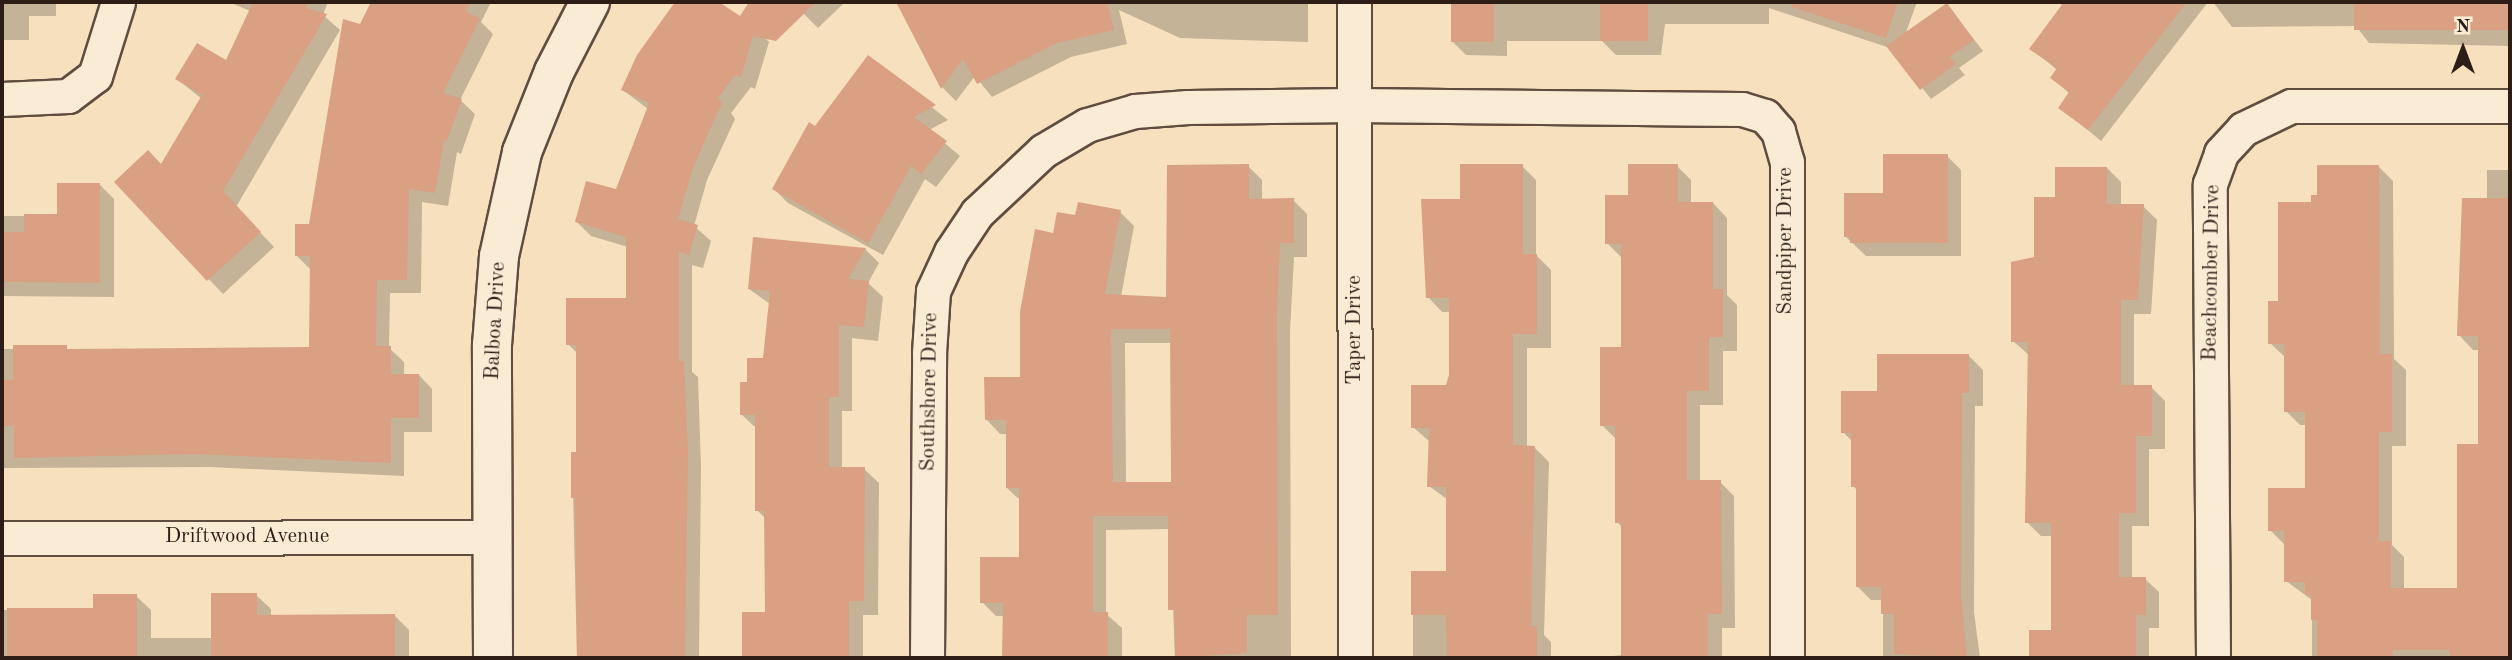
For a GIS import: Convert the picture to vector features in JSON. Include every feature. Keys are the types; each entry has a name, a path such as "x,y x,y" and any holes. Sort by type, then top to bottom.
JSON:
{"street":[{"path":"2,99 68,96 94,76 118,2"},
{"name":"Balboa Drive","path":"493,658 492,345 499,256 522,152 554,72 590,2"},
{"name":"Taper Drive","path":"1354,2 1355,658"},
{"name":"Southshore Drive","path":"927,658 929,353 933,291 951,252 977,213 1043,151 1087,125 1135,111 1188,107 1354,105"},
{"name":"Sandpiper Drive","path":"1354,105 1742,110 1765,116 1778,131 1787,162 1787,658"},
{"name":"Beachcomber Drive","path":"2213,658 2210,184 2221,153 2243,128 2291,106 2510,106"},
{"name":"Driftwood Avenue","path":"2,538 493,537"}],"building":[{"path":"253,2 309,2 306,8 327,14 223,191 261,232 207,281 114,182 148,150 161,164 202,95 175,79 197,43 226,60"},
{"path":"371,2 471,2 466,11 480,19 443,93 462,99 447,141 444,140 435,193 409,189 407,280 377,280 376,346 391,346 391,374 419,374 419,418 391,418 391,463 195,454 14,458 14,426 2,426 2,380 13,380 13,345 67,345 67,349 309,347 310,256 295,256 295,224 309,224 343,19 360,24"},
{"path":"675,2 719,2 740,16 749,2 816,2 776,41 753,36 741,77 736,74 718,98 722,103 694,165 678,219 698,225 689,255 679,252 679,361 684,361 688,452 685,658 577,658 575,498 571,498 571,452 576,452 576,345 566,345 566,298 626,298 626,237 575,222 586,181 616,189 649,103 621,90 637,55"},
{"path":"896,2 1107,2 1114,30 1057,43 977,84 963,59 941,89"},
{"path":"1451,2 1494,2 1494,42 1451,42"},
{"path":"1600,2 1648,2 1648,41 1600,41"},
{"path":"1793,2 1898,2 1886,38 1792,7"},
{"path":"2064,2 2187,2 2088,130 2058,108 2069,92 2050,78 2057,68 2029,49"},
{"path":"2354,2 2510,2 2510,30 2354,30"},
{"path":"1947,3 1974,40 1950,57 1956,64 1920,90 1886,46"},
{"path":"868,55 936,105 914,117 947,141 921,174 911,166 868,243 772,189 809,122 815,126"},
{"path":"1883,154 1948,154 1948,243 1850,243 1850,237 1844,237 1844,193 1883,193"},
{"path":"1249,164 1249,199 1294,198 1294,243 1280,243 1277,316 1278,615 1247,615 1247,653 1175,658 1174,610 1168,610 1168,516 1093,516 1093,612 1108,612 1108,658 1002,658 1003,603 980,603 980,557 1019,557 1019,488 1006,488 1006,420 985,420 984,377 1020,377 1020,312 1035,229 1053,233 1057,212 1075,215 1078,202 1121,210 1105,294 1166,297 1167,165","holes":["1111,329 1170,329 1171,482 1113,482"]},
{"path":"1460,164 1523,164 1523,254 1537,254 1537,334 1513,334 1513,445 1535,446 1531,626 1537,626 1537,658 1447,658 1446,615 1411,615 1411,571 1446,571 1446,487 1427,487 1429,428 1411,428 1411,385 1446,385 1449,375 1449,298 1426,298 1421,199 1460,199"},
{"path":"1628,164 1678,164 1678,202 1713,202 1713,289 1723,289 1723,337 1709,337 1709,391 1687,391 1687,480 1721,480 1722,614 1708,614 1708,658 1621,658 1621,523 1615,523 1615,426 1600,426 1600,347 1621,347 1621,244 1605,244 1605,195 1628,195"},
{"path":"2317,165 2379,165 2380,354 2392,354 2392,432 2379,432 2379,541 2391,541 2391,588 2457,588 2457,444 2478,444 2478,336 2457,336 2462,198 2510,198 2510,658 2450,658 2449,650 2393,650 2393,658 2317,658 2317,620 2311,620 2311,595 2305,595 2305,582 2284,582 2284,531 2268,531 2268,488 2305,488 2305,412 2284,412 2284,344 2268,344 2268,301 2278,301 2278,202 2311,202 2311,195 2317,195"},
{"path":"2055,167 2107,167 2107,204 2144,204 2138,300 2121,300 2121,385 2152,385 2152,436 2136,436 2136,513 2119,513 2119,577 2146,577 2146,615 2136,615 2136,658 2029,658 2029,630 2051,630 2051,523 2025,523 2028,342 2011,342 2011,262 2034,257 2034,197 2055,197"},
{"path":"57,183 100,183 100,283 2,282 2,232 24,232 24,214 57,214"},
{"path":"753,237 866,248 848,279 869,281 864,327 839,325 839,397 829,397 829,467 865,467 864,601 849,601 849,658 742,658 742,612 765,612 764,511 755,511 755,415 740,415 740,382 747,382 747,358 763,358 770,291 748,289"},
{"path":"1877,354 1969,354 1969,393 1962,393 1961,596 1967,658 1894,654 1894,614 1881,614 1881,587 1856,587 1856,487 1851,487 1851,433 1841,433 1841,391 1877,391"},
{"path":"211,593 257,593 257,615 395,614 395,658 211,658"},
{"path":"93,594 137,594 137,658 7,658 7,608 93,608"}]}
